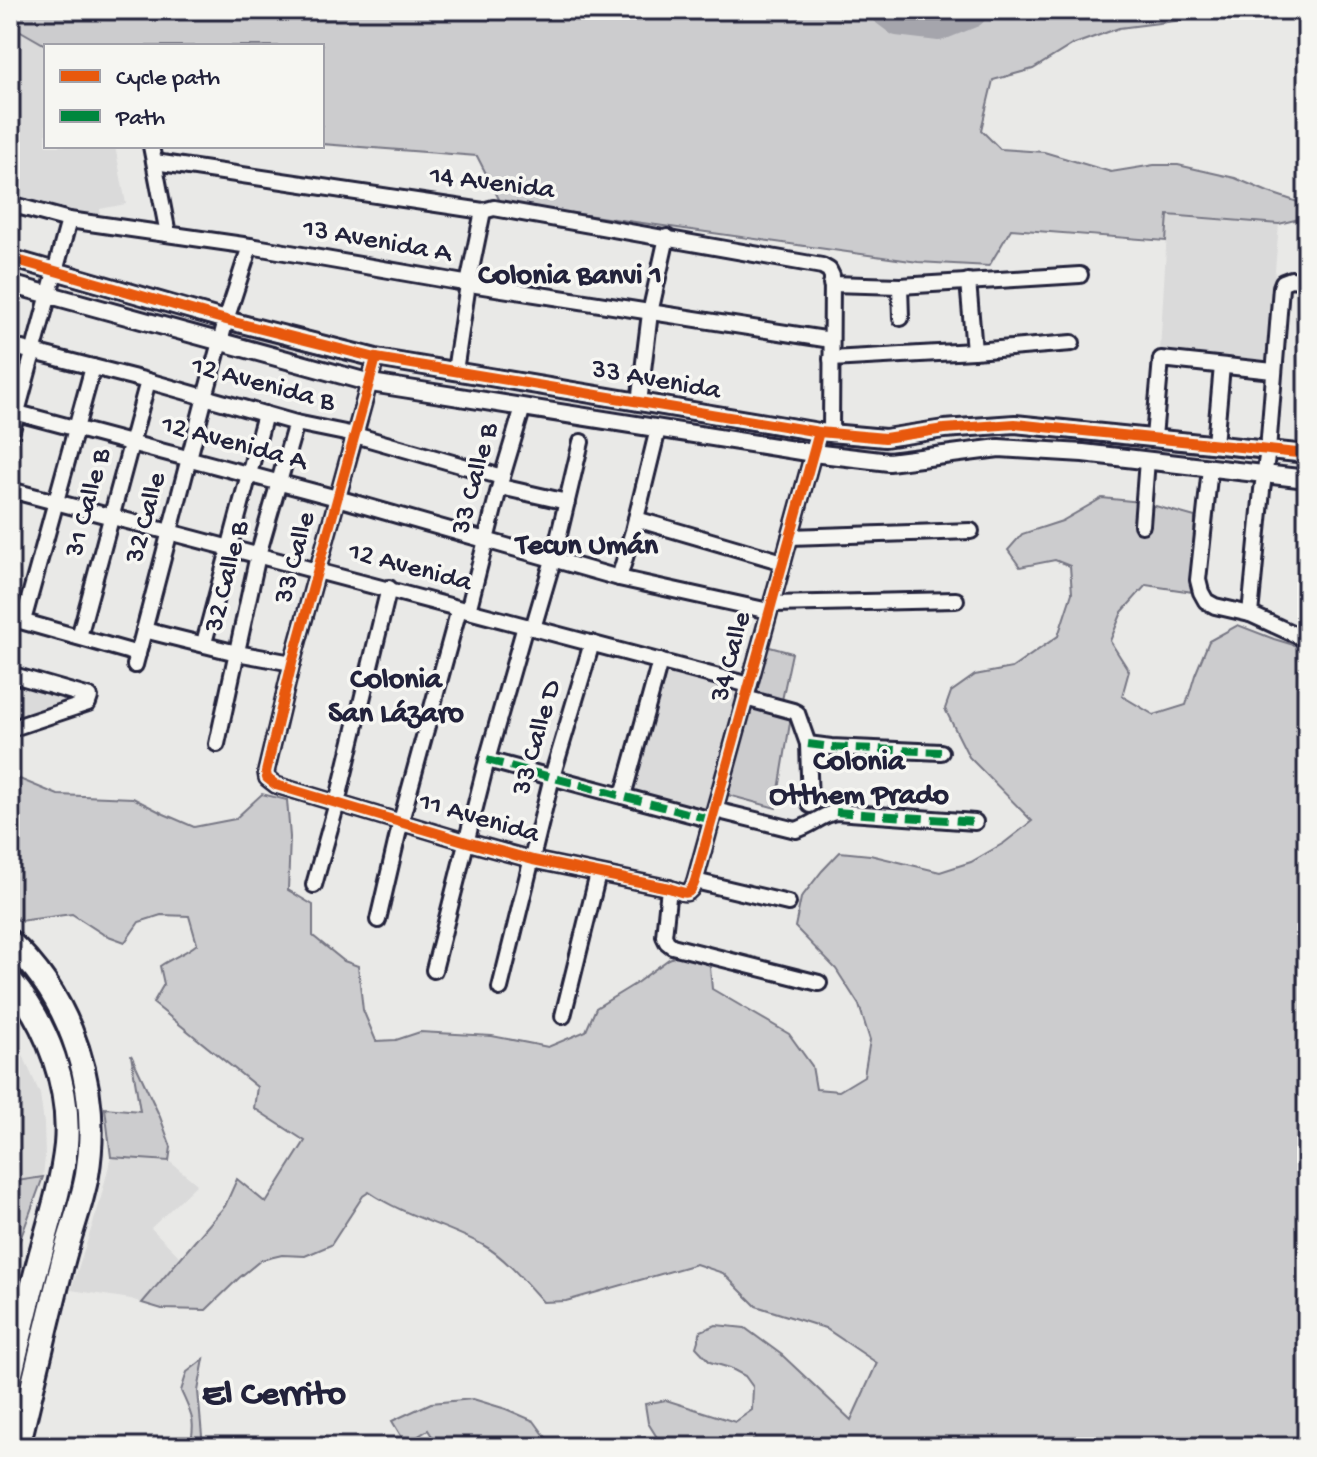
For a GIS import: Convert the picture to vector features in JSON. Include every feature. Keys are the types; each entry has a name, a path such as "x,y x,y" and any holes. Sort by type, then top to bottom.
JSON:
{"highway":[{"path":"10,942 36,970 60,1007 77,1047 90,1121 90,1149 82,1199 62,1265 18,1447"},
{"path":"10,980 36,1016 48,1040 64,1105 66,1142 53,1214 10,1378"}],"street":[{"path":"152,148 168,234"},
{"name":"14 Avenida","path":"155,162 483,211 494,208 822,266"},
{"name":"13 Avenida A","path":"10,204 69,220 250,246 468,284 831,340"},
{"path":"455,371 483,211"},
{"path":"10,438 13,412 69,220"},
{"path":"639,403 650,313 667,237"},
{"name":"32 Calle","path":"79,637 137,659 226,320 250,246"},
{"name":"33 Avenida","path":"10,258 226,320 376,358 825,433 885,438 944,429 1015,424 1307,454"},
{"name":"34 Calle","path":"691,887 813,453 825,433 831,359 832,276 822,266"},
{"path":"831,284 900,286 1080,275"},
{"path":"1250,614 1268,450 1281,287 1283,282 1291,279 1307,281"},
{"path":"968,281 974,351"},
{"name":"33 Avenida","path":"10,284 371,383 813,453 889,462 999,448 1083,453 1307,479"},
{"path":"900,286 901,318"},
{"path":"831,359 1072,343"},
{"name":"12 Avenida B","path":"10,346 296,423 355,435 567,502"},
{"name":"33 Calle","path":"266,772 292,663 376,358"},
{"path":"1154,437 1161,359 1273,371"},
{"path":"1215,444 1222,366"},
{"path":"79,637 16,619 57,502 93,367"},
{"name":"31 Calle B","path":"79,637 148,381"},
{"name":"33 Calle B","path":"378,920 401,821 523,407"},
{"name":"12 Avenida A","path":"13,412 279,482 619,578 770,607 956,600"},
{"path":"204,643 265,414"},
{"name":"32 Calle B","path":"217,744 258,555 296,423"},
{"path":"619,578 658,429"},
{"path":"434,970 487,760 553,560 581,442"},
{"path":"1142,525 1147,460"},
{"path":"1210,468 1198,580 1206,601 1250,614 1306,639 1307,629"},
{"name":"12 Avenida","path":"10,490 660,661 793,711 800,720 808,744"},
{"path":"636,519 783,562"},
{"path":"790,537 971,531"},
{"path":"314,885 389,588"},
{"path":"144,630 292,663"},
{"name":"33 Calle D","path":"500,988 552,777 592,643"},
{"path":"623,796 660,661"},
{"path":"10,674 90,697 88,703 10,729"},
{"path":"810,805 808,744 941,752"},
{"path":"487,760 623,796 796,830 836,812 975,822"},
{"name":"11 Avenida","path":"266,772 267,778 276,785 533,860 669,888 691,887 788,903"},
{"path":"563,1016 598,874"},
{"path":"669,888 664,936 672,946 819,983"}],"shaded area":[{"path":"10,10 1238,10 1119,28 1072,45 1033,69 993,80 981,130 1000,149 1044,152 1111,172 1154,165 1178,165 1235,178 1307,205 1307,217 1279,224 1168,215 1166,241 1011,229 989,266 918,262 501,203 477,156 324,144 324,44 44,44 12,26"},
{"path":"1238,10 1307,10 1307,19"},
{"path":"10,15 13,26 44,44 44,148 115,148 126,204 100,209 100,218 10,196"},
{"path":"1168,215 1279,224 1267,362 1160,351"},
{"path":"1102,498 1141,502 1195,517 1193,592 1146,585 1122,612 1110,641 1129,671 1122,696 1154,715 1186,705 1209,641 1238,625 1307,649 1307,1447 663,1447 648,1423 645,1404 666,1400 735,1422 752,1410 753,1387 745,1376 710,1362 696,1347 701,1331 716,1325 745,1328 782,1355 851,1420 877,1363 825,1328 756,1306 723,1273 696,1264 566,1301 543,1302 491,1250 396,1208 369,1192 363,1196 331,1245 305,1256 282,1255 261,1260 206,1310 162,1309 142,1303 225,1206 237,1179 266,1203 305,1141 254,1108 257,1087 153,1003 164,984 160,966 197,944 189,916 161,915 139,922 125,942 103,934 72,914 19,921 10,913 10,775 58,795 133,798 194,827 235,819 262,794 287,800 290,837 288,890 313,905 313,936 344,961 358,966 363,1010 376,1041 396,1040 420,1032 492,1036 548,1047 586,1031 596,1008 669,959 695,948 709,956 712,989 789,1034 812,1066 816,1089 839,1091 864,1076 870,1040 859,1005 836,969 795,927 801,898 840,852 870,855 940,872 971,862 1004,843 1032,821 969,757 945,709 951,692 975,675 1012,668 1058,636 1072,593 1070,566 1055,560 1020,567 1008,550 1022,534 1062,521"},
{"path":"766,646 792,653 781,705 751,695"},
{"path":"664,668 740,688 708,814 630,793"},
{"path":"10,685 83,701 10,730"},
{"path":"750,707 791,717 776,808 728,795"},
{"path":"10,1025 40,1094 45,1157 43,1177 10,1182"},
{"path":"131,1055 171,1147 169,1161 111,1157 105,1108 140,1111"},
{"path":"111,1157 169,1161 197,1184 151,1228 180,1257 142,1303 71,1290"},
{"path":"43,1177 16,1251 10,1243 10,1182"},
{"path":"204,1359 198,1391 203,1447 190,1447 192,1418 181,1391 187,1372"},
{"path":"473,1399 534,1421 553,1447 439,1447 428,1430 406,1444 392,1421 431,1403"}],"waterway":[{"path":"877,10 897,25 939,30 974,16 979,10"}],"marked path":[{"path":"808,744 941,752"},
{"path":"487,760 712,820"},
{"path":"836,812 975,822"}],"cycle path":[{"path":"10,258 226,320 376,358 819,432 885,438 944,429 1015,424 1307,454"},
{"path":"376,358 292,663 267,778 276,785 467,842 533,860 682,892 691,890 695,881 819,432"}],"district":[{"name":"Colonia Banvi 1","path":"570,277"},
{"name":"Tecun Umán","path":"587,547"},
{"name":"Colonia San Lázaro","path":"396,698"},
{"name":"Colonia Otthem Prado","path":"859,780"},
{"name":"El Cerrito","path":"274,1396"}]}
